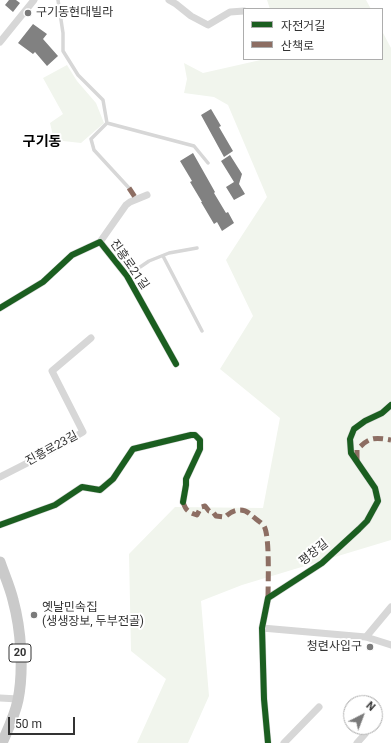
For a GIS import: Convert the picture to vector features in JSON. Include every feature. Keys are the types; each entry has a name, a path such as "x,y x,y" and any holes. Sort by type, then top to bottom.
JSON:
{"main road":[{"name":"20","path":"0,562 13,599 20,638 20,682 18,699 2,743"}],"street":[{"path":"0,42 34,0"},
{"path":"169,0 191,16 208,25 230,12 243,11"},
{"name":"진흥로21길","path":"0,308 43,282 72,255 100,242 130,202 147,195"},
{"name":"진흥로21길","path":"100,242 127,276 176,364"},
{"name":"진흥로23길","path":"0,476 47,453 83,432 52,371 91,338"},
{"name":"평창길","path":"268,743 264,699 262,628 268,598 322,563 367,521 378,501 375,488 351,453 350,439 354,429 365,421 382,413 391,405"},
{"path":"0,525 55,505 82,487 100,490 113,479 133,449 195,435 200,440 200,449 186,479 183,502"},
{"path":"366,638 391,607"},
{"path":"262,628 366,638 391,645"},
{"path":"0,698 18,699"},
{"path":"284,743 319,707"},
{"path":"357,743 364,735"}],"lane":[{"path":"58,0 63,33 63,51 78,75 104,100 107,124"},
{"path":"107,124 194,146 208,163"},
{"path":"107,124 91,139 94,150 129,188"},
{"path":"127,276 149,261 169,253 197,248"},
{"path":"162,256 202,331"}],"shaded area":[{"path":"267,0 366,0 370,8 270,8"},
{"path":"383,33 391,48 391,540 242,585 201,601 209,696 188,743 137,743 166,679 131,651 129,554 175,507 263,508 280,418 220,369 253,316 226,260 267,197 228,105 214,97 184,93 187,79 184,63 203,73 261,60 383,60"},
{"path":"67,65 77,81 96,103 104,123 81,143 54,140 50,123 63,114 43,78"}],"building":[{"path":"9,0 16,0 20,3 13,12 5,5"},
{"path":"33,24 47,34 43,39 58,56 47,66 35,52 33,54 18,43"},
{"path":"211,109 221,126 219,127 233,151 224,157 201,115"},
{"path":"193,153 215,192 214,193 234,223 222,231 217,222 214,224 180,161"},
{"path":"230,155 242,174 239,184 245,194 234,200 226,187 234,182 221,161"}],"marked path":[{"path":"129,188 137,200"},
{"path":"357,460 357,450 369,440 376,438 391,440"},
{"path":"183,502 188,511 197,515 201,507 205,506 216,516 225,517 234,511 240,510 247,512 263,524 266,531 268,549 268,598"}],"cycle path":[{"path":"0,308 43,282 72,255 100,242 127,276 176,364"},
{"path":"268,743 264,699 262,628 268,598 322,563 367,521 378,501 375,488 351,453 350,439 354,429 365,421 382,413 391,405"},
{"path":"0,525 55,505 82,487 100,490 113,479 133,449 195,435 200,440 200,449 186,479 183,502"}],"place":[{"name":"구기동현대빌라","path":"28,13"},
{"name":"옛날민속집 (생생장보, 두부전골)","path":"34,615"},
{"name":"청련사입구","path":"370,647"}],"district":[{"name":"구기동","path":"42,142"}]}
